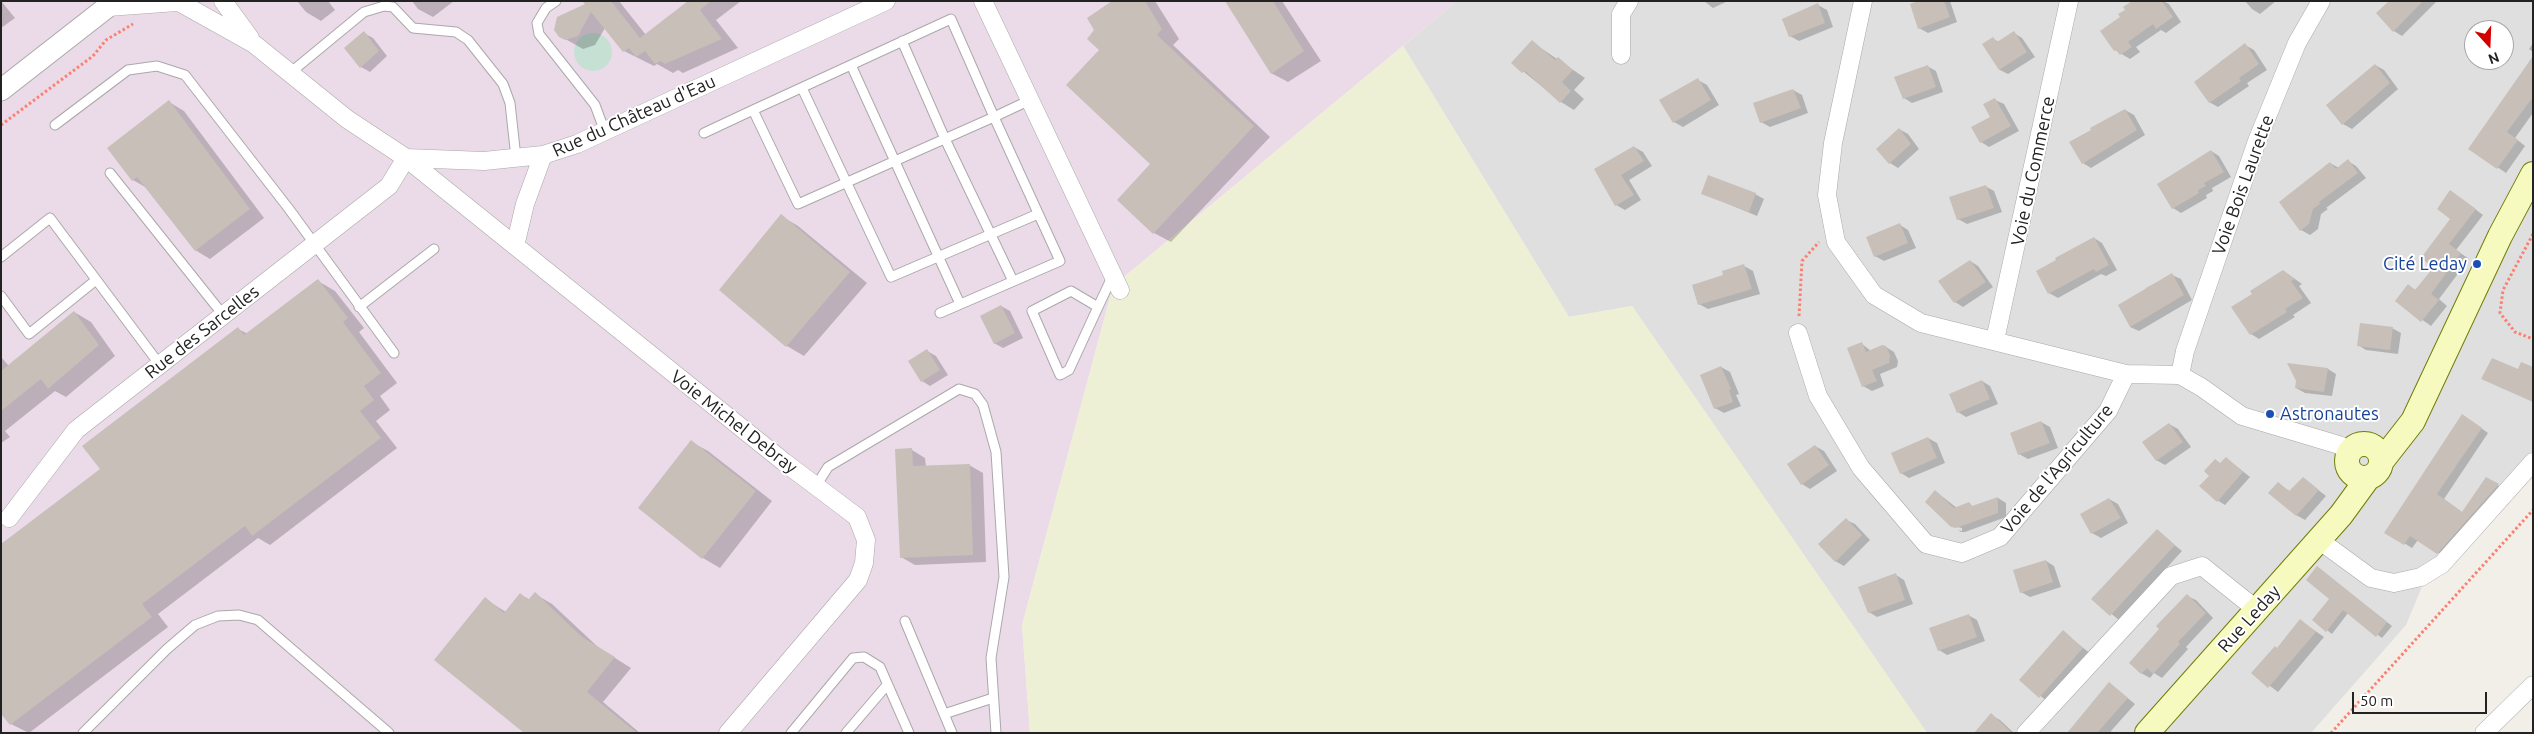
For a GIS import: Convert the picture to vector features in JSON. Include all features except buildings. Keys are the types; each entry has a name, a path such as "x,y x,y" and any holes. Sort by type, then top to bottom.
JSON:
{"main road":[{"name":"Rue Leday","path":"2155,728 2319,540 2348,504 2371,459 2413,421 2500,236 2533,174"}],"street":[{"path":"223,1 254,44"},
{"name":"Rue du Château d'Eau","path":"406,158 484,161 542,155 577,144 886,1"},
{"path":"983,1 1116,283"},
{"path":"1621,55 1621,14 1629,1"},
{"path":"1863,1 1833,143 1827,195 1836,242 1874,295 1921,323 2126,374 2180,375 2202,387 2242,416 2339,445 2371,459"},
{"name":"Voie du Commerce","path":"1995,340 2069,1"},
{"name":"Voie Bois Laurette","path":"2180,375 2185,351 2257,141 2297,43 2321,1"},
{"path":"1,90 101,7 177,2 254,44 347,119 406,158"},
{"path":"515,246 542,155"},
{"name":"Rue des Sarcelles","path":"5,521 76,430 389,186 406,158"},
{"name":"Voie Michel Debray","path":"406,158 857,517 866,540 864,563 858,580 728,733"},
{"name":"Voie de l'Agriculture","path":"1798,333 1818,396 1861,468 1926,544 1962,553 2000,537 2108,411 2126,374"},
{"path":"2319,540 2371,578 2394,583 2421,577 2442,564 2533,462"},
{"path":"2026,733 2172,576 2202,566 2257,610"},
{"path":"2484,733 2533,685"}],"lane":[{"path":"552,2 537,23 539,34 595,105 605,132"},
{"path":"290,73 364,12 384,6 393,7 413,28 456,32 468,40 503,84 510,102 516,158"},
{"path":"704,132 951,19 1060,261 940,313"},
{"path":"902,41 945,139 1013,282"},
{"path":"851,65 960,304"},
{"path":"55,125 128,70 157,66 185,75 289,210 394,353"},
{"path":"802,88 891,277 1038,214"},
{"path":"753,110 798,204 1030,100"},
{"path":"110,173 224,316"},
{"path":"1,257 50,218 160,365"},
{"path":"359,306 434,249"},
{"path":"1,296 29,334 96,280"},
{"path":"1098,307 1071,291 1032,311 1060,375 1069,370 1098,307 1116,283"},
{"path":"816,486 828,467 959,390 975,394 984,405 996,452 1004,577 991,658 996,733"},
{"path":"83,733 167,649 195,625 218,616 239,614 258,620 389,733"},
{"path":"905,621 952,733"},
{"path":"791,733 853,658 864,657 880,667 906,731"},
{"path":"846,733 887,685"},
{"path":"944,714 993,698"}],"path":[{"path":"1,125 93,56 106,40 126,26 135,24"},
{"path":"1798,333 1802,261 1833,226"},
{"path":"2533,234 2503,290 2500,313 2515,332 2533,339"},
{"path":"2331,733 2533,510"}],"shaded area":[{"path":"1,1 1457,1 1113,286 1022,625 1030,733 1,733"},
{"path":"1457,1 2533,1 2533,462 2421,577 2421,589 2406,625 2311,733 1927,733 1632,306 1569,317 1403,46"}],"green space":[{"path":"593,33 607,38 612,52 607,66 593,71 579,66 574,52 579,38"},
{"path":"1403,46 1569,317 1632,306 1927,733 1030,733 1022,625 1113,286"}],"place":[{"name":"Cité Leday","path":"2477,264"},
{"name":"Astronautes","path":"2270,414"}]}
